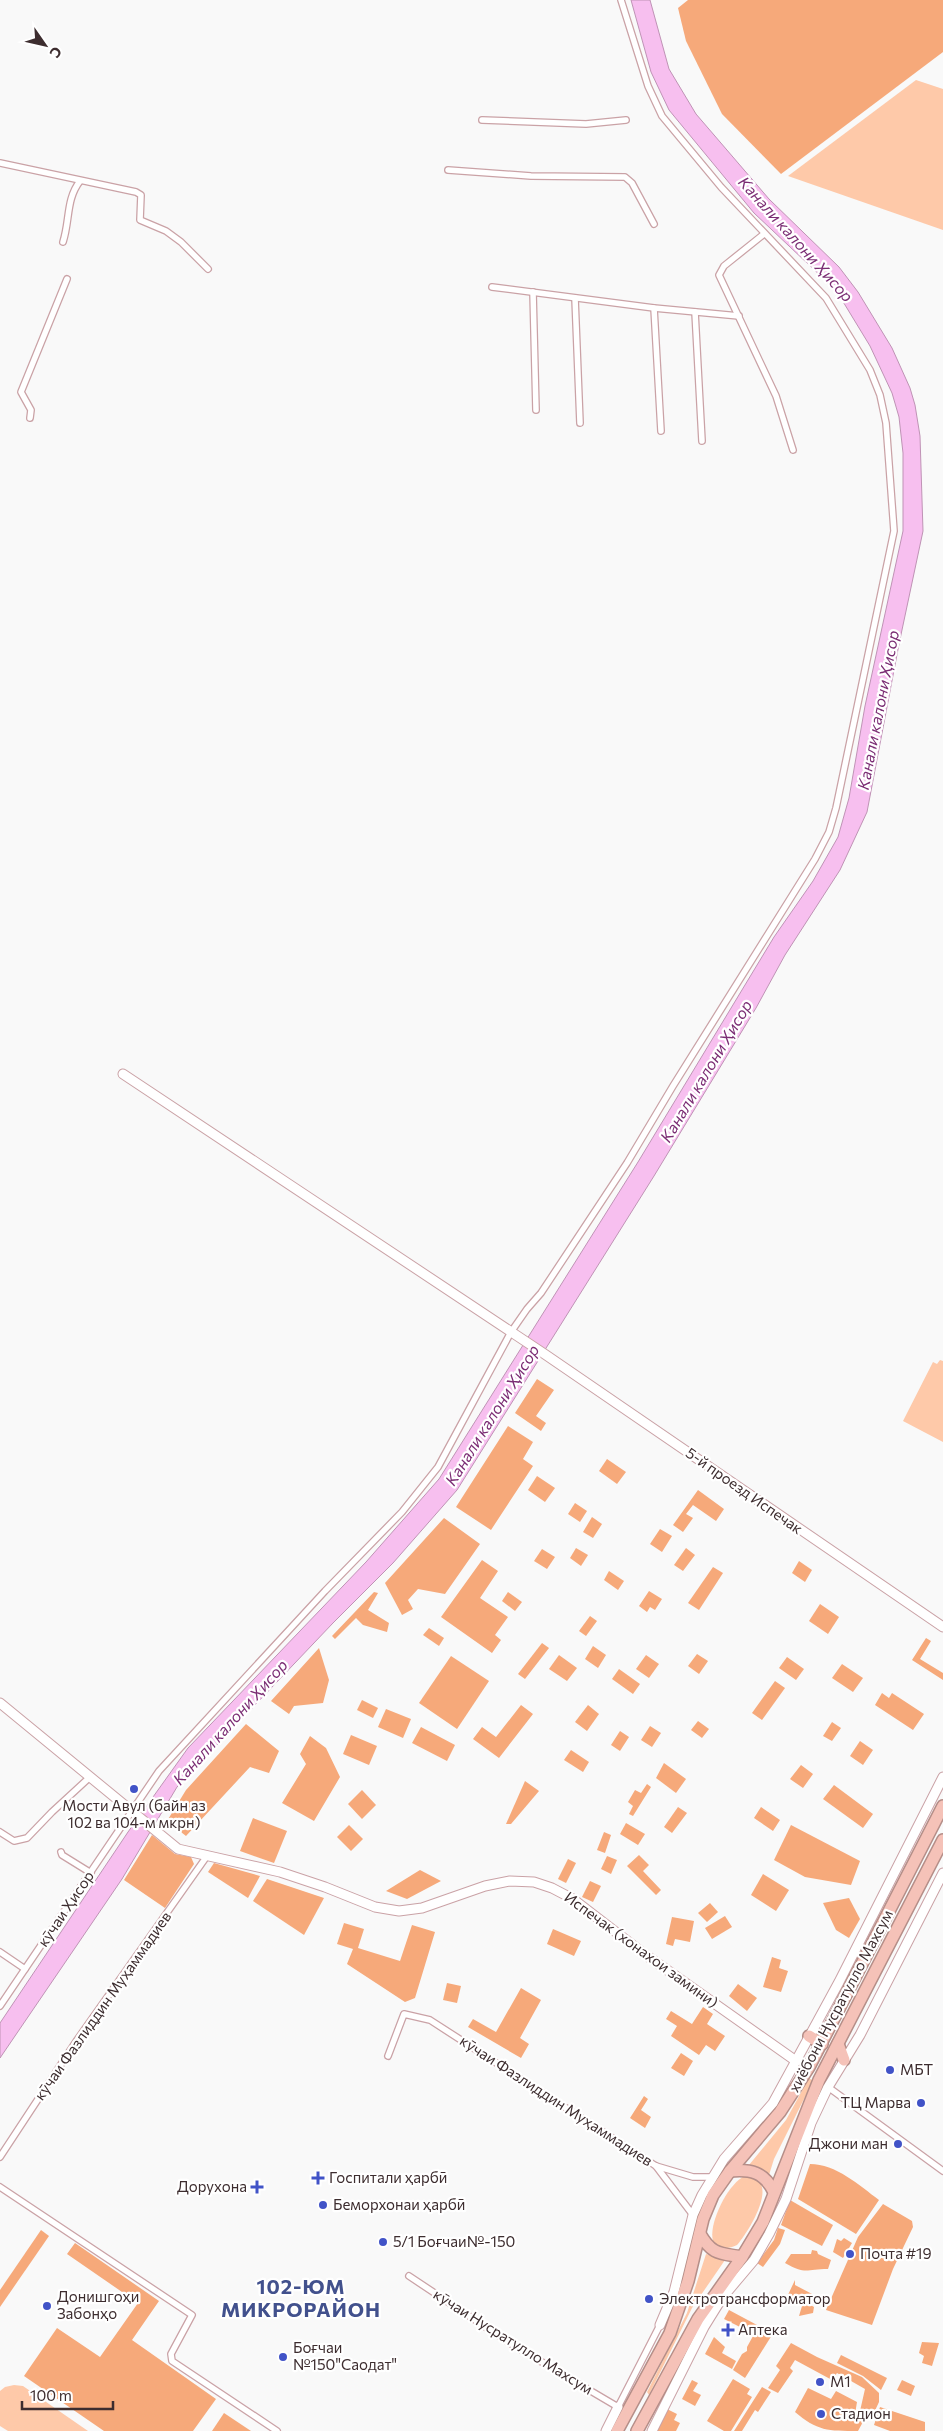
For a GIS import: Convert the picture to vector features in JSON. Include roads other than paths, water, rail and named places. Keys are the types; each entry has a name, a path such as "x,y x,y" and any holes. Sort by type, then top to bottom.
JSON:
{"highway":[{"name":"хиёбони Нусратулло Махсум","path":"617,2430 670,2333 688,2281 700,2234 713,2195 780,2112 822,2044 943,1806"},
{"name":"хиёбони Нусратулло Махсум","path":"637,2431 698,2319 742,2257 763,2222 819,2080 943,1840"},
{"path":"810,2036 822,2044"},
{"path":"838,2044 844,2060"},
{"path":"730,2172 755,2172 762,2175 774,2192"},
{"path":"700,2234 707,2246 714,2251 742,2257"}],"street":[{"name":"кӯчаи Ҳисор","path":"0,2006 131,1811 174,1754 408,1504 438,1466 515,1334 526,1309 541,1293 627,1163 678,1077 815,859 829,832 836,808 894,531 886,423 880,395 870,370 826,298 764,234 691,153 662,116 648,86 621,0"},
{"path":"482,120 586,124 626,120"},
{"path":"0,164 136,192 141,195 140,220 166,232 181,242 208,268"},
{"path":"448,170 531,176 625,177 632,183 654,224"},
{"path":"64,242 70,197 80,181"},
{"path":"764,234 720,270 719,275 740,316 776,396 792,450"},
{"path":"30,418 31,410 21,392 28,380 35,354 67,278"},
{"path":"492,287 654,308 740,316"},
{"path":"532,292 536,410"},
{"path":"574,298 580,423"},
{"path":"654,308 660,431"},
{"path":"695,312 702,441"},
{"name":"5-й проезд Испечак","path":"123,1074 515,1334 943,1627"},
{"name":"Испечак (хонахои замини)","path":"0,1703 178,1849 280,1872 325,1886 374,1907 399,1911 422,1908 485,1886 510,1881 534,1882 552,1888 578,1902 643,1953 796,2061"},
{"path":"0,1832 14,1841 27,1838 90,1776"},
{"path":"606,2431 660,2325 674,2292 692,2215 724,2159 763,2116 796,2061 943,1777"},
{"path":"61,1852 62,1856 91,1873"},
{"name":"кӯчаи Фазлиддин Муҳаммадиев","path":"0,2157 77,2040 207,1856"},
{"path":"652,2431 704,2326 722,2298 754,2260 769,2234 786,2199 811,2123 828,2087 879,1999 943,1873"},
{"path":"0,1952 25,1969"},
{"name":"кӯчаи Фазлиддин Муҳаммадиев","path":"388,2056 404,2014 430,2020 656,2166 693,2176 712,2178"},
{"path":"828,2087 943,2171"},
{"path":"656,2166 679,2194 692,2215"},
{"path":"0,2187 192,2315 171,2354 172,2360 277,2431"},
{"name":"кӯчаи Нусратулло Махсум","path":"409,2276 508,2342 618,2407"}],"water":[{"name":"Канали калони Ҳисор","path":"631,0 650,0 669,69 696,114 769,199 839,267 858,292 892,348 910,388 915,405 920,436 923,531 867,812 840,870 785,955 756,1008 654,1176 457,1490 393,1563 333,1623 177,1787 122,1879 0,2058 0,2023 128,1832 188,1748 366,1562 439,1479 638,1162 774,937 813,881 838,837 849,798 865,706 903,531 903,453 899,417 892,393 870,346 842,300 824,279 754,213 669,110 651,72"}],"place":[{"name":"Мости Авул (байн аз 102 ва 104-м мкрн)","path":"134,1789"},
{"name":"МБТ","path":"890,2070"},
{"name":"ТЦ Марва","path":"921,2103"},
{"name":"Джони ман","path":"898,2144"},
{"name":"Госпитали ҳарбӣ","path":"318,2178"},
{"name":"Дорухона","path":"257,2187"},
{"name":"Беморхонаи ҳарбӣ","path":"323,2205"},
{"name":"5/1 Боғчаи№-150","path":"383,2242"},
{"name":"Почта #19","path":"850,2254"},
{"name":"Электротрансформатор","path":"649,2299"},
{"name":"Донишгоҳи Забонҳо","path":"47,2306"},
{"name":"Аптека","path":"728,2330"},
{"name":"Боғчаи №150\"Саодат\"","path":"283,2357"},
{"name":"М1","path":"820,2382"},
{"name":"Стадион","path":"821,2414"}],"district":[{"name":"102-ЮМ МИКРОРАЙОН","path":"301,2298"}]}
